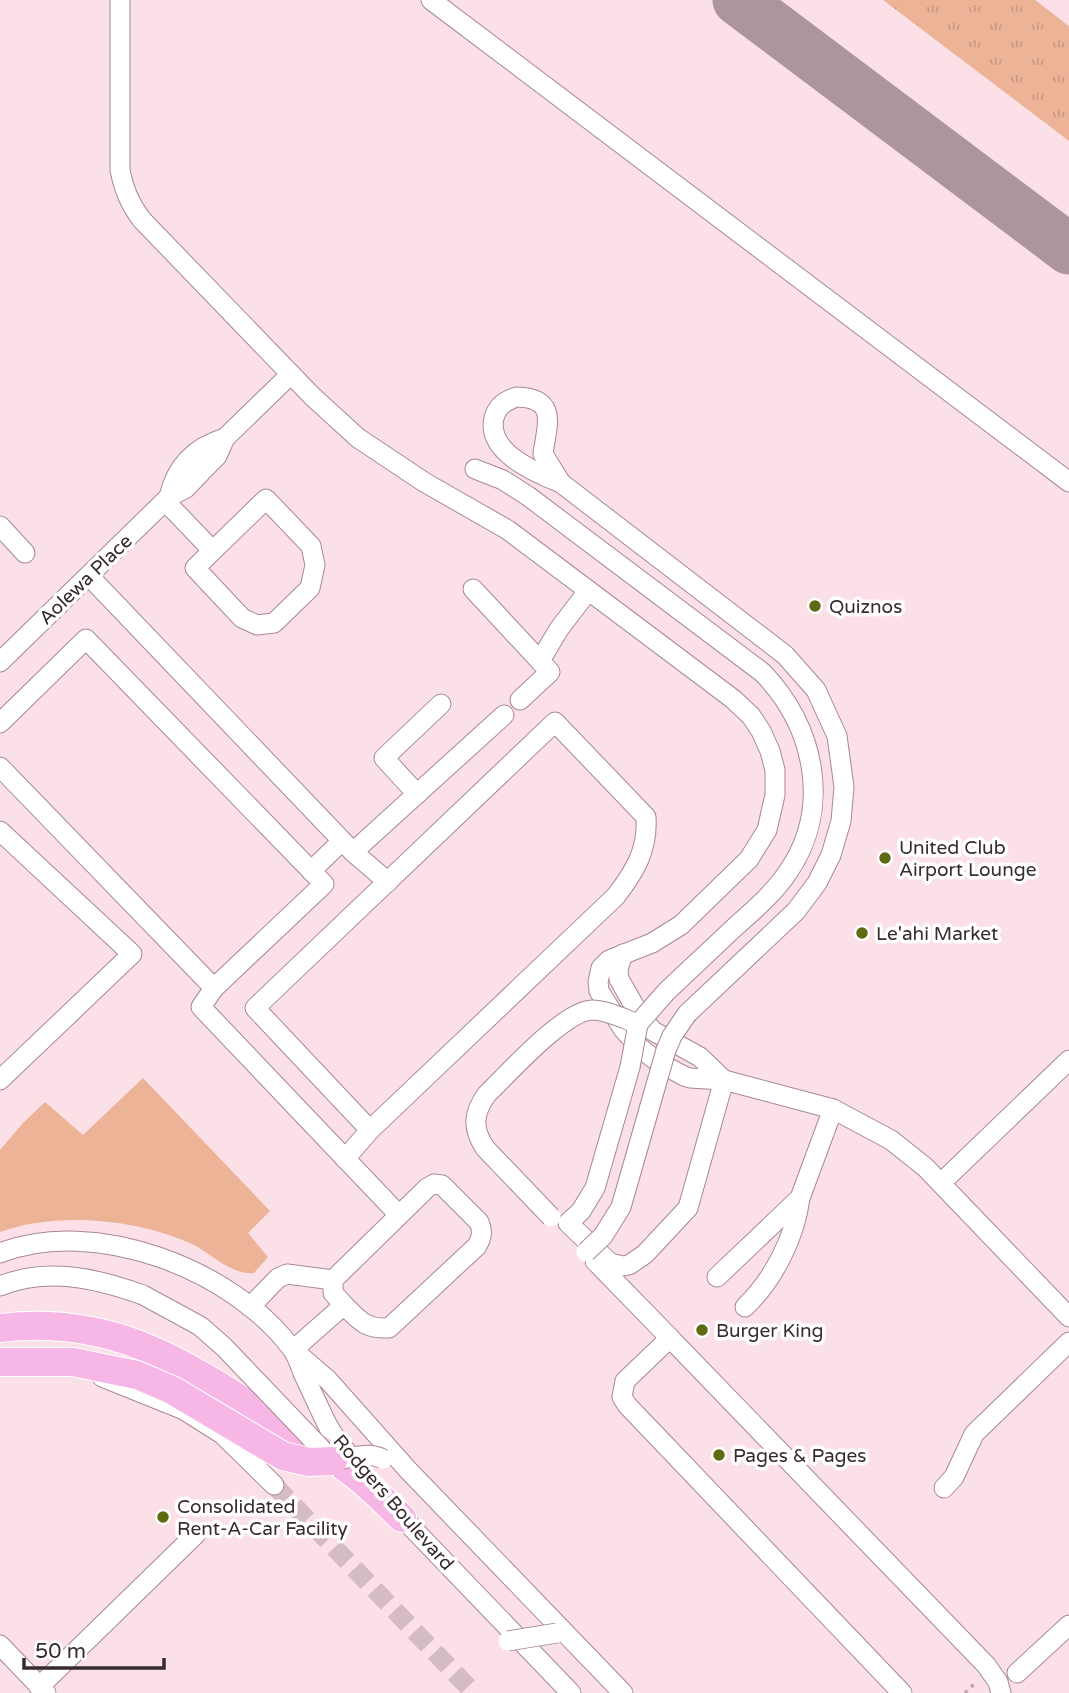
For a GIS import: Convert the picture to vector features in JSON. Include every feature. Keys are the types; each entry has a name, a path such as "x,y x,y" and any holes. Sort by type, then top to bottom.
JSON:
{"highway":[{"path":"0,1328 58,1325 112,1334 157,1350 200,1373 355,1474 402,1518"},
{"path":"0,1362 73,1362 137,1375 172,1390 283,1456 309,1462 334,1461"}],"street":[{"path":"120,0 120,170 127,197 142,219 325,409 358,438 424,482 495,521 733,699 751,716 766,741 775,770 775,795 772,816 755,852 672,932 609,960 601,968 599,991 623,1029 640,1048 691,1079 724,1080 833,1109 891,1140 941,1183 1069,1317"},
{"path":"431,0 1069,482"},
{"path":"212,550 167,499 173,479 205,444 225,438 291,373"},
{"path":"561,483 543,454 549,423 543,407 527,397 508,399 495,413 493,422 496,439 509,454 539,475 561,483 785,655 816,690 838,736 844,787 841,821 831,855 817,883 796,911 687,1014 672,1036 621,1207 603,1236 586,1252"},
{"path":"475,469 528,496 763,673 790,706 812,760 814,801 807,836 796,860 780,883 756,908 666,992 638,1024 635,1052 593,1193 581,1211 568,1223 603,1258 615,1265 629,1265 645,1254 688,1208 724,1080"},
{"name":"Aolewa Place","path":"0,662 167,499"},
{"path":"266,499 311,546 315,565 310,588 274,622 257,625 242,618 195,568 212,550 266,499"},
{"path":"0,526 25,552"},
{"path":"89,576 348,847 388,882"},
{"path":"473,589 550,672 520,701"},
{"path":"541,660 559,629 588,591"},
{"path":"0,723 86,639 324,884 214,988 201,1007 399,1215"},
{"path":"417,794 384,758 441,705"},
{"path":"311,871 348,847 417,794 504,715"},
{"path":"345,1159 370,1130 616,896 640,860 647,832 646,817 555,722 255,1008 370,1130"},
{"path":"0,767 214,988"},
{"path":"0,831 132,954 0,1080"},
{"path":"638,1024 594,1010 569,1017 487,1094 475,1117 477,1135 485,1148 986,1665 998,1682 1001,1693"},
{"path":"941,1183 1069,1060"},
{"path":"745,1307 772,1273 797,1220 800,1198 833,1109"},
{"path":"434,1184 442,1185 479,1222 481,1239 389,1328 374,1329 362,1323 332,1293 333,1280 399,1215 426,1188 434,1184"},
{"path":"717,1277 800,1198"},
{"name":"Rodgers Boulevard","path":"0,1253 63,1240 89,1241 128,1248 187,1268 219,1285 250,1307 293,1350 330,1429 365,1475 402,1518 569,1693"},
{"path":"250,1307 278,1278 286,1274 333,1280"},
{"path":"0,1286 36,1276 68,1275 100,1281 143,1295 200,1326 224,1347 509,1641 569,1693"},
{"path":"344,1305 293,1350 328,1380 408,1470 623,1693"},
{"path":"670,1338 625,1381 622,1397 627,1405 902,1693"},
{"path":"944,1488 954,1477 974,1434 1069,1342"},
{"path":"0,1350 56,1359 184,1410 222,1434 274,1485"},
{"path":"334,1461 376,1455 392,1466 614,1693"},
{"path":"0,1645 43,1690 196,1534"},
{"path":"1017,1672 1069,1625"},
{"path":"509,1641 557,1633"}],"green space":[{"path":"883,0 1035,0 1069,26 1069,141"},
{"path":"143,1078 270,1211 248,1233 268,1257 254,1273 237,1271 192,1244 170,1235 122,1224 71,1220 22,1225 0,1232 0,1150 23,1123 45,1102 83,1135"}],"taxiway":[{"path":"738,0 1069,249"}],"tunnel":[{"path":"274,1485 474,1693"}],"place":[{"name":"Quiznos","path":"815,606"},
{"name":"United Club Airport Lounge","path":"885,858"},
{"name":"Le'ahi Market","path":"862,933"},
{"name":"Burger King","path":"702,1330"},
{"name":"Pages & Pages","path":"719,1455"},
{"name":"Consolidated Rent-A-Car Facility","path":"163,1517"}]}
